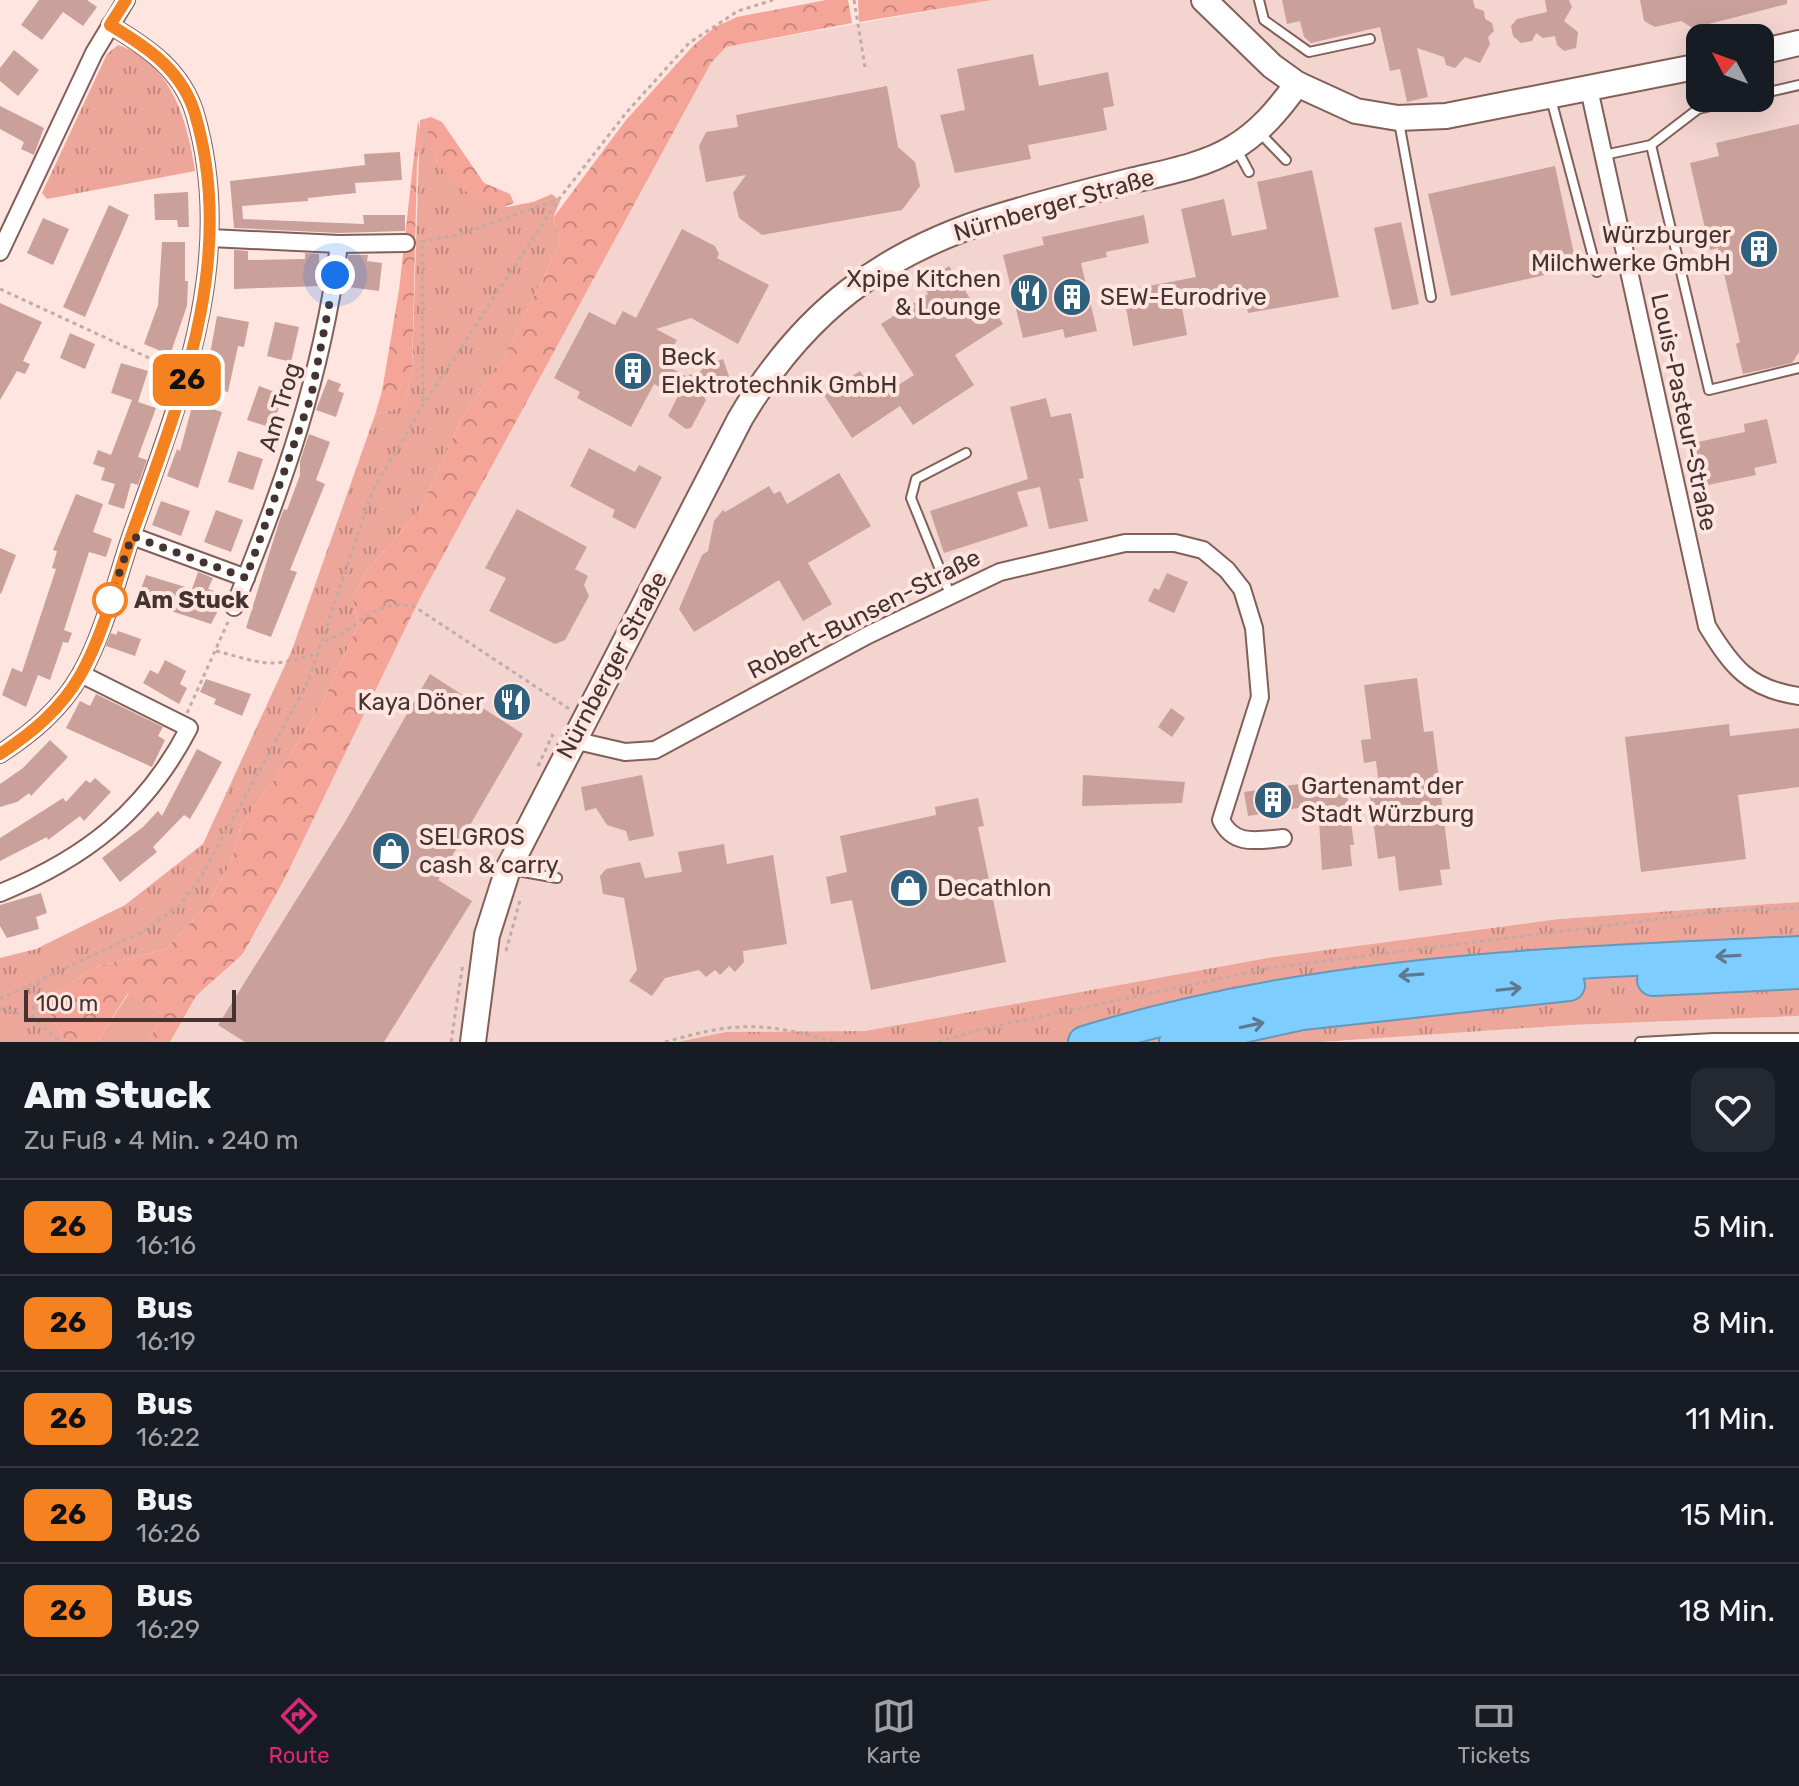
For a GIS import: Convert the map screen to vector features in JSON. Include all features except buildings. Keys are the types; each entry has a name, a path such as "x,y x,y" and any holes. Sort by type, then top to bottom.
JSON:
{"highway":[{"path":"1084,1042 1268,996 1392,977 1799,952"},
{"path":"1175,1042 1302,1014 1536,986 1799,973"}],"street":[{"path":"0,252 110,25 126,0"},
{"path":"1204,0 1272,66 1297,84 1356,111 1398,118 1446,116 1686,69"},
{"path":"0,754 35,730 81,674 188,376 203,309 210,238 207,174 195,112 164,60 110,25"},
{"path":"1774,49 1799,43"},
{"name":"Nürnberger Straße","path":"473,1042 487,935 578,730 757,389 786,352 848,289 929,243 988,220 1164,173 1235,147 1274,115 1297,84"},
{"name":"Louis-Pasteur-Straße","path":"1589,89 1707,626 1731,665 1771,692 1799,696"},
{"path":"210,238 339,244 414,242"},
{"name":"Am Trog","path":"234,607 311,397 331,305 339,244"},
{"path":"132,536 246,578"},
{"name":"Robert-Bunsen-Straße","path":"578,730 625,752 655,750 950,594 1000,572 1084,555 1125,543 1175,543 1203,550 1242,589 1254,628 1260,667 1260,697 1221,820 1226,831 1243,841 1283,838"},
{"path":"0,893 64,864 120,822 155,786 189,728 81,674"}],"lane":[{"path":"1259,0 1264,20 1309,52 1370,39"},
{"path":"1774,91 1799,85"},
{"path":"1550,96 1597,272"},
{"path":"1603,155 1651,145 1694,112"},
{"path":"1398,118 1431,297"},
{"path":"1258,130 1286,160"},
{"path":"1651,145 1709,390 1799,368"},
{"path":"1235,147 1249,172"},
{"path":"950,594 911,498 916,479 966,453"},
{"path":"518,871 557,878"},
{"path":"1640,1042 1799,1038"}],"path":[{"path":"0,999 142,932 179,906 202,875 308,682 372,492 423,405 559,199 626,113 689,43 738,11 773,0"},
{"path":"854,0 865,67"},
{"path":"423,405 425,354 414,242 461,234 559,199"},
{"path":"0,289 188,376"},
{"path":"324,641 337,637 381,606 398,603 415,607 578,730"},
{"path":"182,724 234,607"},
{"path":"216,651 266,665 285,665 319,653"},
{"path":"504,962 518,871"},
{"path":"33,1018 34,996 40,978"},
{"path":"0,1008 33,1018 60,1042"},
{"path":"665,1042 721,1026 776,1026 836,1042"}],"shaded area":[{"path":"992,0 1799,0 1799,902 1559,919 1274,957 865,1031 726,1032 677,1042 170,1042 196,996 244,954 285,878 420,598 711,63 726,47"},
{"path":"1799,1016 1799,1042 1321,1042 1570,1025"}],"green space":[{"path":"826,0 848,0 852,23 726,47 711,63 420,598 285,878 243,954 196,996 170,1042 147,1042 164,1016 128,993 97,1042 66,1042 43,1002 95,967 166,949 206,906 231,862 241,825 277,776 323,702 358,625 353,599 365,573 420,510 464,414 502,362 560,243 553,218 626,120 693,46 715,27 737,17"},
{"path":"858,0 992,0 859,22"},
{"path":"118,45 152,65 174,96 187,133 195,171 47,199 42,193 107,54"},
{"path":"431,117 442,122 484,183 510,194 514,203 504,206 482,201 450,178 437,161 431,145 424,119"},
{"path":"424,119 437,162 506,207 533,202 552,194 560,201 553,218 560,243 502,362 464,414 420,510 365,573 353,599 358,625 323,702 277,776 241,825 231,862 206,906 166,949 95,967 43,1002 66,1042 0,1042 0,958 36,949 125,905 203,844 292,650 375,415 404,406 412,371 420,120"},
{"path":"418,120 421,135 417,164 412,371 404,406 375,415 399,290"},
{"path":"1799,902 1799,1016 1570,1025 1321,1042 677,1042 726,1032 865,1031 1274,957 1559,919"},
{"path":"129,993 164,1016 147,1042 97,1042"}],"bus line":[{"name":"26","path":"0,754 35,730 61,703 81,674 188,376 203,309 210,238 207,174 195,112 180,82 164,60 110,25 126,0"}],"place":[{"name":"Würzburger Milchwerke GmbH","path":"1759,249"},
{"name":"Xpipe Kitchen & Lounge","path":"1029,293"},
{"name":"SEW-Eurodrive","path":"1072,297"},
{"name":"Beck Elektrotechnik GmbH","path":"633,371"},
{"name":"Am Stuck","path":"110,600"},
{"name":"Kaya Döner","path":"512,702"},
{"name":"Gartenamt der Stadt Würzburg","path":"1273,800"},
{"name":"SELGROS cash & carry","path":"391,851"},
{"name":"Decathlon","path":"909,888"}],"route":[{"path":"110,600 132,536 246,578 311,397 335,275"}]}
